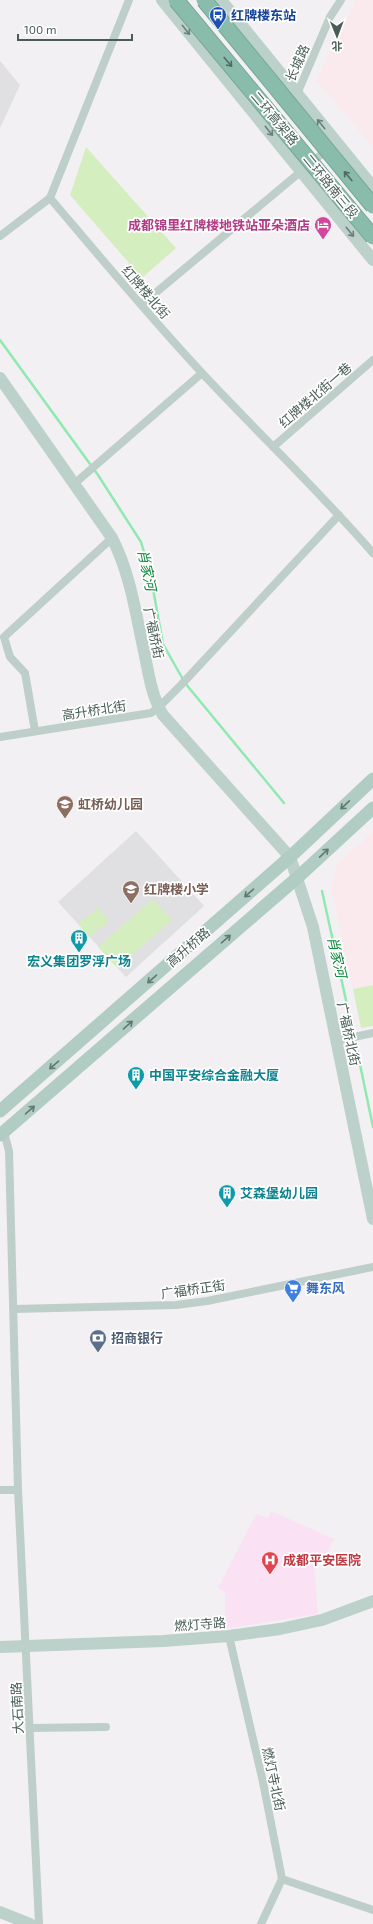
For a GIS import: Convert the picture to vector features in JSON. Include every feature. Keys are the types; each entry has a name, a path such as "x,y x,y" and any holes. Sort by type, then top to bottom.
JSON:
{"highway":[{"name":"二环高架路","path":"176,0 373,237"},
{"name":"二环高架路","path":"204,0 373,206"}],"main road":[{"name":"二环路南三段","path":"162,0 373,260"},
{"path":"221,0 373,187"},
{"name":"广福桥街","path":"0,378 112,538 128,574 152,690 158,708 173,727 290,857"},
{"name":"高升桥路","path":"0,1111 290,857 373,779"},
{"name":"高升桥路","path":"2,1134 297,878 373,808"},
{"name":"广福桥北街","path":"290,857 313,926 373,1220"},
{"name":"燃灯寺路","path":"0,1647 229,1636 280,1629 322,1620 373,1601"},
{"path":"0,1912 30,1924"}],"street":[{"path":"0,236 50,198 129,0"},
{"name":"长城路","path":"297,94 330,18 341,0"},
{"path":"141,305 300,170 336,142"},
{"name":"红牌楼北街","path":"50,198 141,305 202,373 339,515 373,553"},
{"name":"红牌楼北街一巷","path":"273,447 373,360"},
{"path":"74,484 202,373"},
{"name":"高升桥北街","path":"0,737 151,713 181,685 339,515"},
{"path":"35,731 25,673 10,657 4,637 112,538"},
{"path":"336,1041 373,1033"},
{"name":"大石南路","path":"2,1134 9,1152 18,1490 39,1924"},
{"name":"广福桥正街","path":"14,1309 176,1305 207,1301 373,1267"},
{"path":"0,1490 18,1490"},
{"name":"燃灯寺北街","path":"229,1636 263,1782 282,1879"},
{"path":"30,1728 106,1727"},
{"path":"261,1924 282,1879 373,1910"}],"shaded area":[{"path":"356,0 373,0 373,147 316,80"},
{"path":"0,61 20,85 0,128"},
{"name":"红牌楼小学","path":"136,831 204,906 126,977 58,902"},
{"path":"373,832 373,985 353,989 331,887 337,865"},
{"name":"成都平安医院","path":"271,1511 334,1539 324,1560 314,1564 318,1614 225,1629 225,1592 218,1588 256,1514 268,1518"}],"green space":[{"path":"86,147 176,248 142,278 70,195"},
{"path":"153,899 172,920 117,968 98,947"},
{"path":"99,908 109,922 88,937 78,923"},
{"path":"373,985 373,1026 361,1028 353,989"}],"waterway":[{"name":"肖家河","path":"0,340 98,475 141,542 150,572 163,644 185,683 284,803"},
{"name":"肖家河","path":"322,891 351,1023"},
{"name":"肖家河","path":"356,1045 373,1127"}],"place":[{"name":"红牌楼东站","path":"218,30"},
{"name":"成都锦里红牌楼地铁站亚朵酒店","path":"323,240"},
{"name":"虹桥幼儿园","path":"65,819"},
{"name":"红牌楼小学","path":"131,904"},
{"name":"宏义集团罗浮广场","path":"79,953"},
{"name":"中国平安综合金融大厦","path":"136,1090"},
{"name":"艾森堡幼儿园","path":"227,1208"},
{"name":"舞东风","path":"293,1303"},
{"name":"招商银行","path":"98,1353"},
{"name":"成都平安医院","path":"270,1575"}]}
